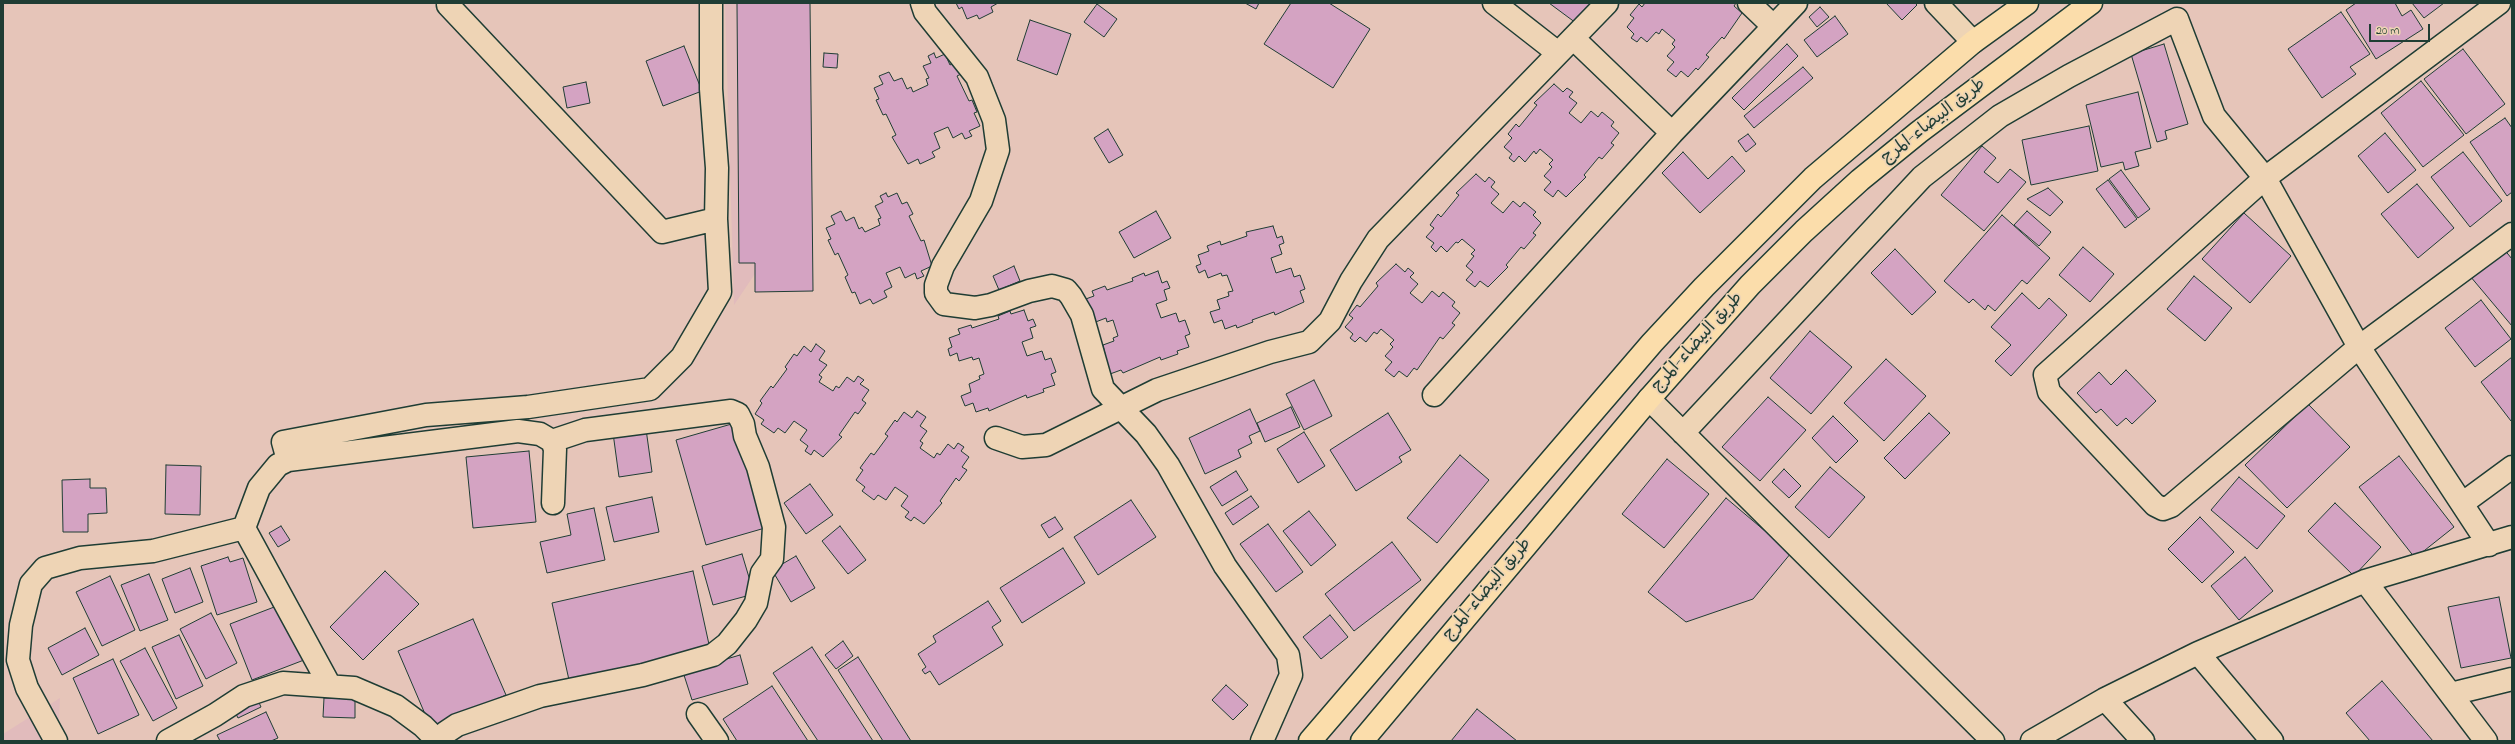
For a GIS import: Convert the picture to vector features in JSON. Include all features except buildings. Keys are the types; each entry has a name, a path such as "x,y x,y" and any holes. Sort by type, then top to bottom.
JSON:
{"highway":[{"name":"طريق البيضاء-المرج","path":"1310,741 1652,343 1704,287 1813,178 1973,42 2028,3"},
{"name":"طريق البيضاء-المرج","path":"1362,741 1649,399 1750,285 1804,231 1860,180 1918,132 2092,3"}],"street":[{"path":"288,460 283,442 426,415 528,407 650,390 682,357 720,292 716,220 717,168 711,89 711,3"},
{"path":"922,3 925,12 977,78 994,120 998,150 980,201 943,266 936,285 936,293 944,304 975,308 991,306 1042,288 1052,286 1066,290 1082,315 1103,388 1146,434 1168,465 1225,566 1288,655 1291,675 1262,741"},
{"path":"1494,3 1566,45 1672,133"},
{"path":"996,438 1022,447 1046,445 1121,407 1172,385 1270,352 1310,342 1330,321 1351,281 1378,239 1608,3"},
{"path":"1749,3 1774,26"},
{"path":"1434,395 1672,133 1796,3"},
{"path":"1936,3 1973,42"},
{"path":"2499,3 2265,178 2045,375 2049,392 2155,505 2163,509 2171,506 2359,347 2512,234"},
{"path":"448,5 662,232 716,220"},
{"path":"1683,433 1922,178 2000,116 2069,76 2177,19 2214,116 2265,178 2359,347 2463,503 2489,545"},
{"path":"1649,399 1993,741"},
{"path":"442,741 446,733 457,725 540,696 643,675 712,655 727,644 746,620 756,603 762,573 772,559 774,527 758,467 745,436 743,424 738,414 731,411 585,430 552,441"},
{"path":"330,686 244,528 259,488 278,465 288,460 518,432 540,434 552,441 556,459 553,503"},
{"path":"2463,503 2512,467"},
{"path":"56,741 27,688 18,660 21,625 31,584 45,568 80,558 153,551 244,528"},
{"path":"2032,741 2105,699 2198,653 2365,581 2512,537"},
{"path":"2365,581 2486,741"},
{"path":"2198,653 2272,741"},
{"path":"2450,694 2512,679"},
{"path":"168,741 215,715 244,696 283,683 354,688 396,706 423,726 438,741"},
{"path":"2105,699 2143,741"},
{"path":"698,714 717,741"}],"shaded area":[{"path":"725,3 807,3 805,199 734,305"},
{"path":"60,698 58,741 3,741 3,734"}]}
